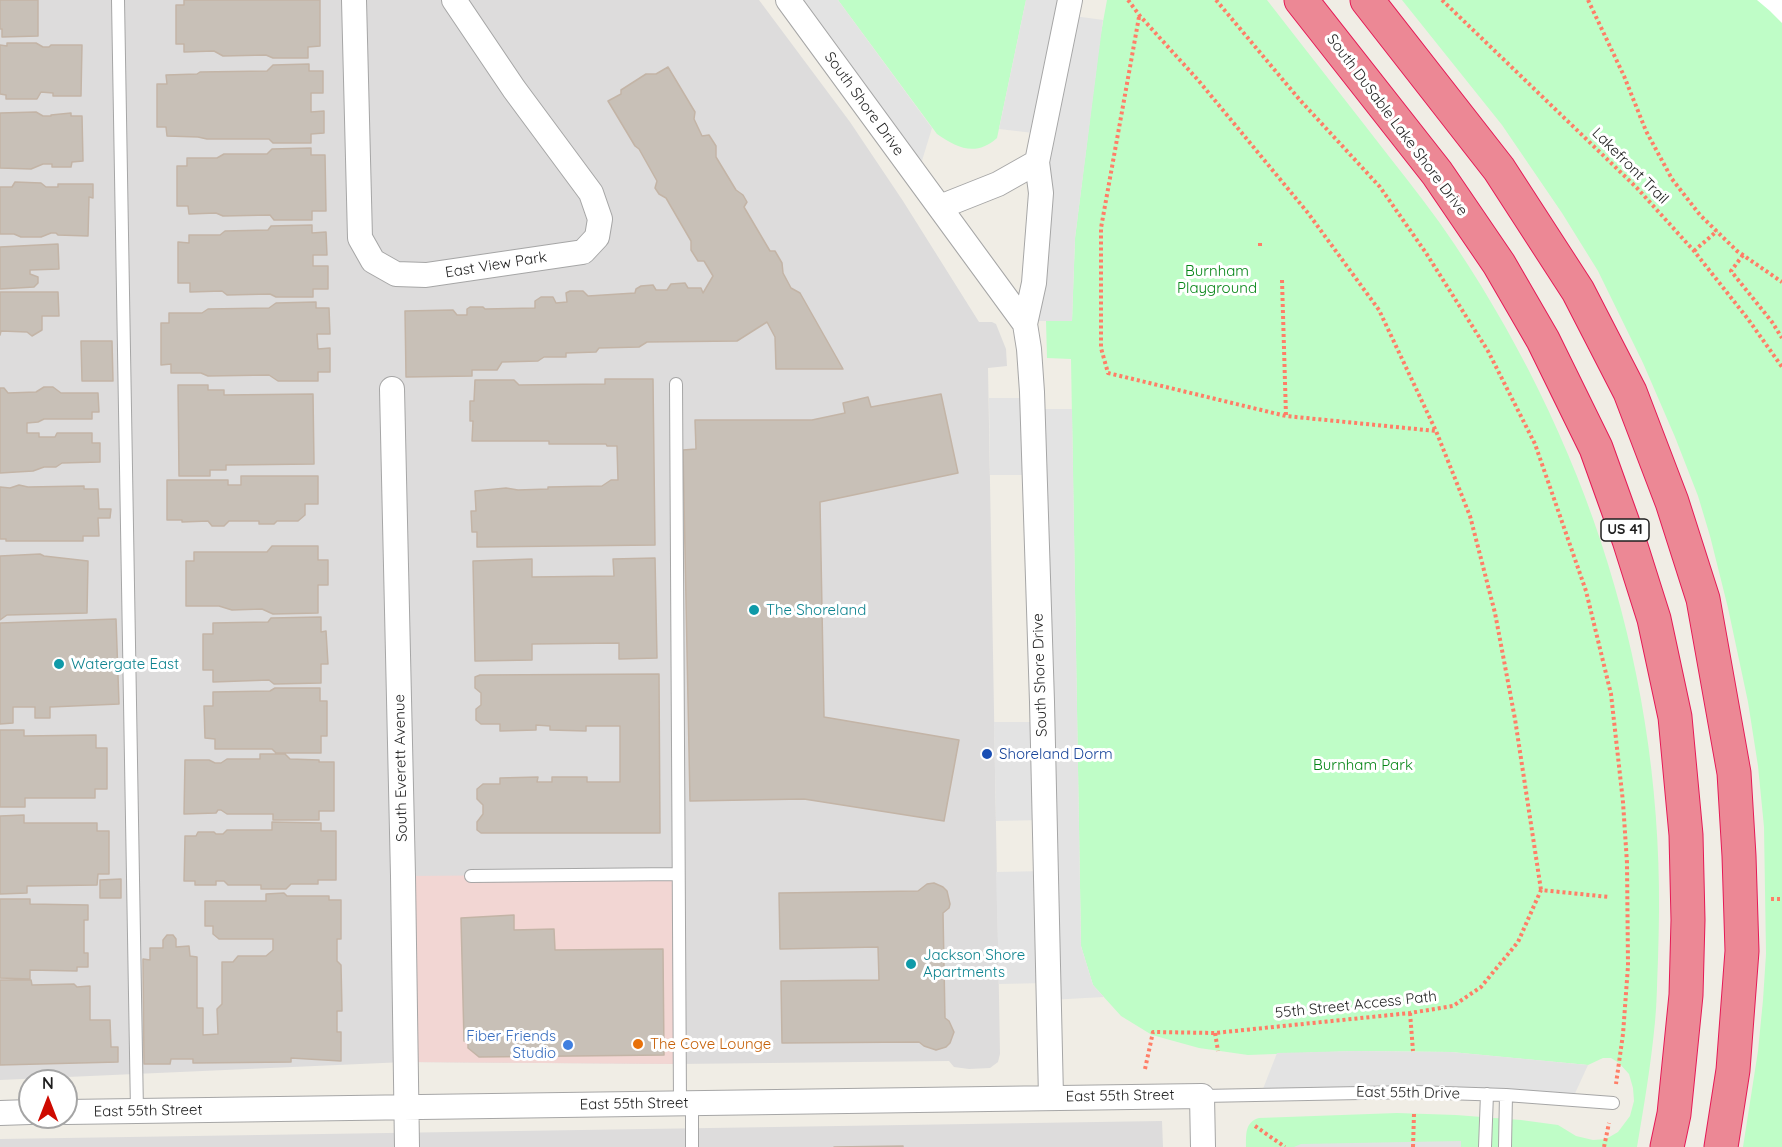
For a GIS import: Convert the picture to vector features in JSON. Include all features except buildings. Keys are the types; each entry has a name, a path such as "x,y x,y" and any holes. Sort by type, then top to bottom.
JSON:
{"highway":[{"name":"South DuSable Lake Shore Drive","path":"1300,0 1437,173 1505,274 1543,340 1596,448 1647,596 1675,717 1686,835 1688,920 1686,995 1674,1114 1666,1147"},
{"path":"1367,0 1499,169 1578,291 1630,392 1672,502 1703,599 1734,773 1740,880 1742,951 1733,1070 1721,1147"}],"street":[{"name":"East View Park","path":"354,0 360,238 373,261 396,274 426,275 583,252 597,237 600,219 591,193 514,88 454,0"},
{"name":"South Shore Drive","path":"788,0 1025,324"},
{"name":"South Shore Drive","path":"1051,1097 1032,392 1025,324 1034,283 1041,193 1037,162 1070,0"},
{"path":"940,207 998,184 1037,162"},
{"name":"South Everett Avenue","path":"392,389 407,1147"},
{"name":"East 55th Street","path":"78,1112 1202,1096"},
{"path":"1202,1096 1203,1147"},
{"path":"0,1113 18,1112"}],"lane":[{"path":"118,0 137,1111"},
{"path":"675,384 678,874 686,1104 692,1147"},
{"path":"471,876 678,874"},
{"name":"East 55th Drive","path":"1202,1096 1414,1092 1506,1095 1613,1103"},
{"path":"1485,1147 1487,1094"},
{"path":"1505,1147 1506,1095"}],"path":[{"path":"1128,0 1198,80 1308,213 1379,310 1436,431 1470,516 1495,613 1515,719 1541,890 1610,897"},
{"path":"1216,0 1299,99 1380,187 1426,253 1488,351 1535,444 1586,591 1611,694 1623,802 1625,843 1628,966 1623,1034 1604,1147"},
{"name":"Lakefront Trail","path":"1442,0 1637,188 1694,251 1749,319 1782,367"},
{"name":"Lakefront Trail","path":"1588,0 1624,76 1646,131 1672,179 1700,215 1717,231 1743,255 1782,282"},
{"path":"1140,16 1101,228 1101,348 1108,373 1286,416 1436,431"},
{"path":"1694,251 1717,231"},
{"path":"1743,255 1731,271 1782,338"},
{"path":"1282,280 1286,416"},
{"name":"55th Street Access Path","path":"1139,1096 1153,1032 1215,1033 1410,1014 1453,1006 1482,987 1518,942 1541,890"},
{"path":"1771,899 1782,899"},
{"path":"1410,1014 1413,1051"},
{"path":"1215,1033 1218,1051"},
{"path":"1413,1147 1414,1114"},
{"path":"1255,1126 1285,1147"}],"shaded area":[{"path":"0,0 759,0 850,122 979,322 996,324 1006,349 1007,366 988,368 1000,1054 998,1062 990,1068 969,1069 954,1067 949,1061 679,1064 405,1062 78,1077 78,1069 18,1069 18,1079 0,1080"},
{"path":"788,0 838,0 932,128 917,177"},
{"path":"1026,0 1070,0 1067,15 1103,20 1075,238 1072,321 1026,321 1042,134 999,129"},
{"path":"989,398 1032,398 1032,409 1072,409 1081,946 1093,985 1104,997 1049,1000 1048,983 999,984 996,872 1045,871 1044,820 996,821 994,722 1042,722 1033,475 990,475"},
{"path":"678,874 679,1064 405,1062 403,876"},
{"path":"1451,1052 1588,1065 1572,1100 1261,1094 1277,1053"},
{"path":"1162,1121 1163,1147 0,1147 0,1139"},
{"path":"1461,1141 1461,1147 1294,1147 1301,1144"}],"green space":[{"path":"838,0 1026,0 997,138 989,144 974,149 959,146 937,134"},
{"name":"Burnham Park","path":"1107,0 1267,0 1416,191 1455,245 1505,327 1549,411 1585,497 1615,586 1637,676 1651,769 1659,863 1657,991 1645,1101 1637,1147 1246,1147 1246,1133 1249,1126 1251,1122 1259,1118 1397,1113 1521,1120 1558,1125 1576,1136 1593,1140 1606,1139 1618,1132 1630,1116 1634,1101 1633,1088 1629,1074 1611,1058 1603,1058 1588,1065 1451,1052 1355,1051 1248,1055 1199,1048 1152,1035 1121,1016 1093,985 1081,946 1071,359 1047,358 1046,321 1072,320 1075,238 1100,38"},
{"path":"1402,0 1782,0 1782,1147 1743,1147 1758,1051 1763,1000 1766,954 1764,827 1748,702 1728,608 1698,496 1643,363 1598,271 1502,125"}],"pier":[{"path":"1757,0 1782,0 1782,23 1770,11"}],"place":[{"name":"The Shoreland","path":"754,610"},
{"name":"Watergate East","path":"59,664"},
{"name":"Shoreland Dorm","path":"987,754"},
{"name":"Jackson Shore Apartments","path":"911,964"},
{"name":"The Cove Lounge","path":"638,1044"},
{"name":"Fiber Friends Studio","path":"568,1045"}],"park label":[{"name":"Burnham Playground","path":"1217,280"}]}
